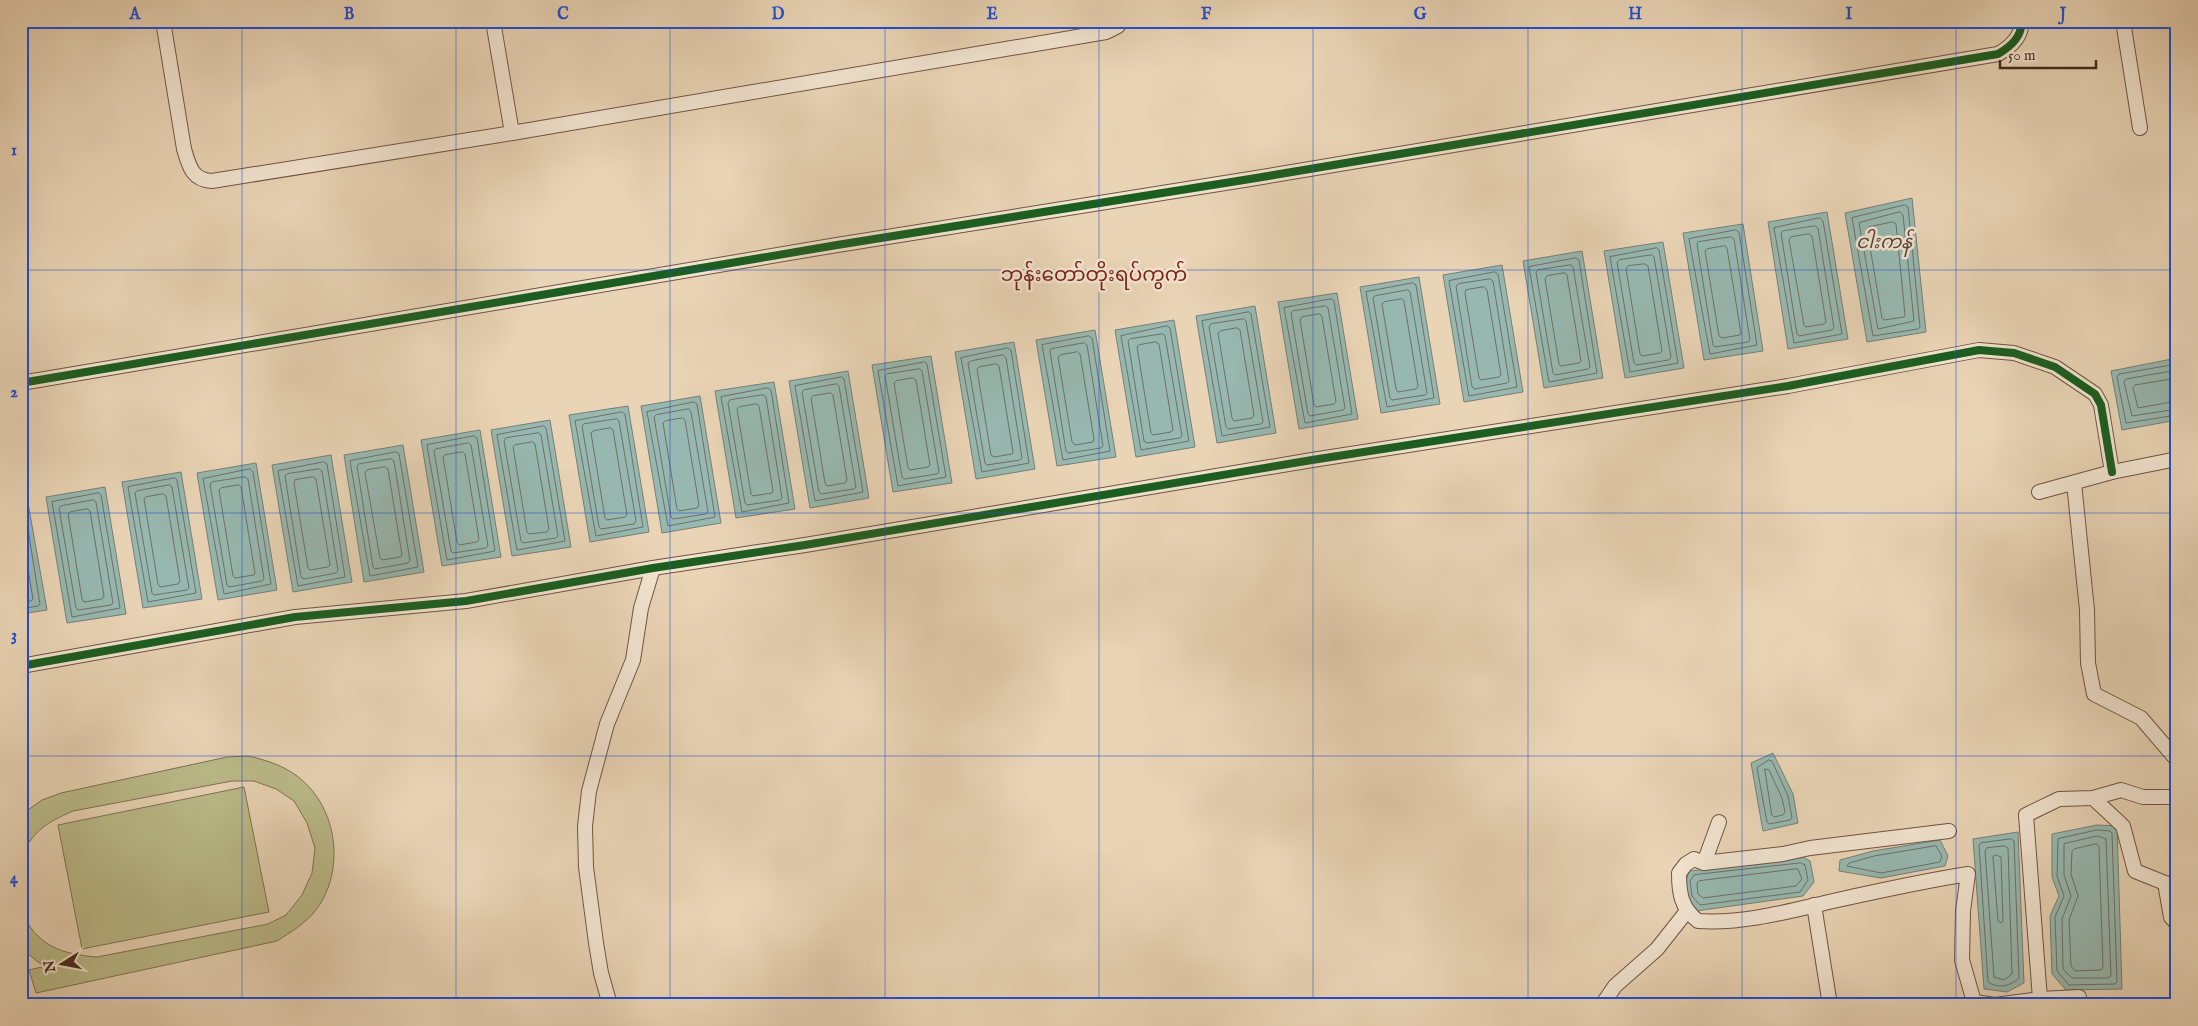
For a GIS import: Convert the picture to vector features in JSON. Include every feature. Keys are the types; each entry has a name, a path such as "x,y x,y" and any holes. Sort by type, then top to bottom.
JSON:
{"street":[{"path":"163,21 184,149 190,169 202,180 212,181 512,133 1106,32 1118,26 1119,21"},
{"path":"493,21 512,133"},
{"path":"21,383 837,245 1250,179 1998,54 2009,48 2017,39 2022,25 2021,21"},
{"path":"2122,21 2140,128"},
{"path":"21,666 295,617 466,601 653,568 805,545 1312,460 1788,386 1979,350 2014,353 2055,367 2095,394 2100,405 2112,472"},
{"path":"2039,492 2074,484 2112,472 2177,459"},
{"path":"2074,484 2087,610 2088,663 2094,694 2141,718 2177,760"},
{"path":"610,1005 601,973 586,867 586,826 589,791 607,724 633,660 641,608 653,568"},
{"path":"2040,999 2026,815 2059,799 2094,798 2121,790 2143,798 2177,797"},
{"path":"2094,798 2123,826 2135,871 2164,883 2171,918 2177,924"},
{"path":"1704,863 1719,822"},
{"path":"1950,831 1704,863 1694,859 1679,872 1681,899 1687,911 1698,921 1707,921 1788,913 1814,905 1908,884 1968,874 1963,911 1962,960 1974,1002 1995,1005 2040,999 2079,997 2079,1005"},
{"path":"1814,905 1830,1005"},
{"path":"1602,1005 1615,986 1657,949 1687,911"}],"green space":[{"path":"248,756 277,765 297,776 315,794 324,809 334,844 334,861 331,879 325,895 312,915 277,941 36,993 29,970 46,966 21,948 21,911 35,933 52,946 84,956 97,957 268,924 286,915 302,895 312,873 315,848 307,823 294,801 276,789 254,781 232,781 73,811 42,828 21,855 21,815 42,800 61,793 227,757"},
{"path":"244,787 269,912 82,949 58,825"}],"water":[{"name":"ငါးကန်","path":"1912,198 1926,332 1867,342 1845,213"},
{"name":"ငါးကန်","path":"1827,212 1848,339 1788,349 1768,222"},
{"path":"1743,224 1763,351 1704,360 1683,233"},
{"path":"1663,242 1684,368 1625,378 1604,251"},
{"path":"1582,251 1603,378 1544,388 1523,261"},
{"path":"1502,265 1523,392 1464,402 1443,275"},
{"path":"1419,277 1440,404 1381,413 1360,287"},
{"path":"1337,293 1358,419 1299,429 1278,302"},
{"path":"1255,306 1276,433 1217,443 1196,316"},
{"path":"1174,320 1195,447 1136,457 1115,330"},
{"path":"1095,330 1116,457 1057,466 1036,340"},
{"path":"1014,342 1035,469 976,479 955,352"},
{"path":"931,356 952,483 893,492 872,365"},
{"path":"2177,358 2177,420 2122,430 2111,371"},
{"path":"848,371 869,498 810,508 789,381"},
{"path":"774,382 795,509 736,518 715,391"},
{"path":"700,396 721,523 662,533 641,406"},
{"path":"628,406 649,532 590,542 569,415"},
{"path":"550,420 571,547 512,556 491,430"},
{"path":"480,430 501,557 442,566 421,440"},
{"path":"403,445 424,572 364,582 344,455"},
{"path":"331,455 352,582 293,592 272,465"},
{"path":"256,463 277,590 218,600 197,473"},
{"path":"181,472 202,599 143,608 122,482"},
{"path":"105,487 126,614 67,623 46,497"},
{"path":"28,503 47,610 21,614 21,504"},
{"path":"1773,753 1793,794 1798,823 1763,831 1751,763"},
{"path":"2097,825 2117,826 2122,989 2066,990 2052,974 2050,916 2059,896 2052,877 2052,834"},
{"path":"2018,832 2024,983 2007,992 1984,989 1973,839"},
{"path":"1940,840 1948,856 1945,866 1881,878 1839,871 1840,860 1873,851"},
{"path":"1803,857 1810,861 1814,882 1803,896 1696,911 1688,896 1686,881 1690,871"}],"cycle path":[{"path":"21,383 837,245 1250,179 1998,54 2011,45 2018,37 2021,21"},
{"path":"21,666 295,617 466,601 653,568 805,545 1312,460 1788,386 1979,350 2014,353 2055,367 2095,394 2101,405 2112,472"}],"district":[{"name":"ဘုန်းတော်တိုးရပ်ကွက်","path":"1094,274"}]}
